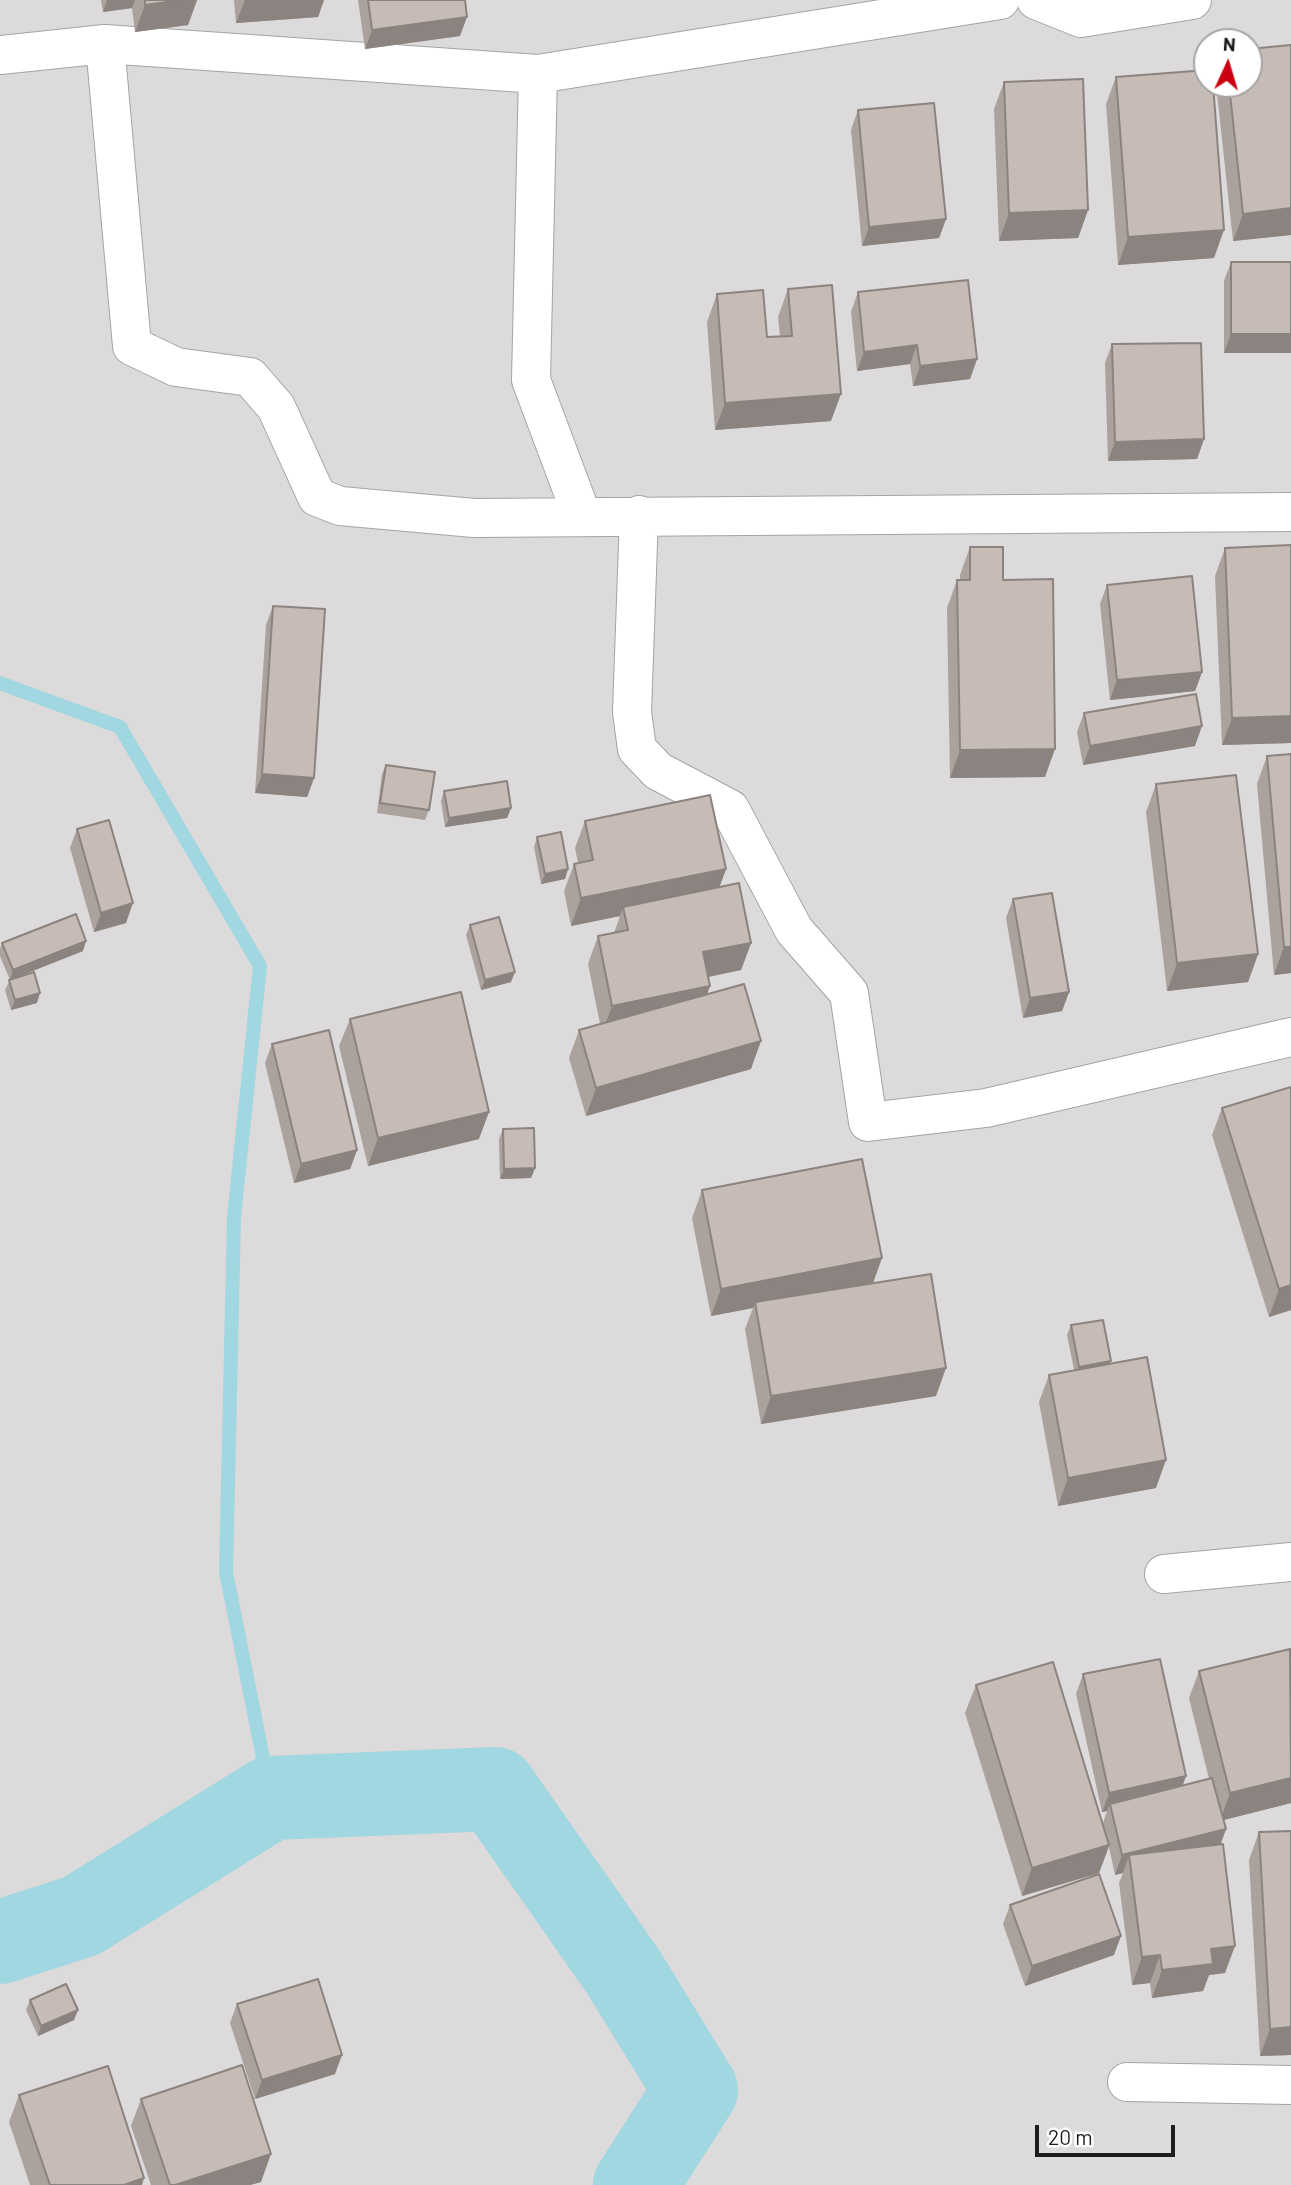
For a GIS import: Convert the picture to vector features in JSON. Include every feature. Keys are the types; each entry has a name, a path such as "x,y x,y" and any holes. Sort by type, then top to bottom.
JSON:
{"street":[{"path":"0,55 105,44 538,74 1000,0"},
{"path":"1036,0 1081,18 1192,0"},
{"path":"105,44 132,346 176,367 250,377 276,407 317,497 340,506 474,518 1291,512"},
{"path":"538,74 531,380 582,516"},
{"path":"639,515 632,712 637,749 659,771 730,809 794,930 849,993 868,1122 986,1108 1291,1037"},
{"path":"1164,1574 1291,1562"},
{"path":"1127,2082 1291,2085"}],"shaded area":[{"path":"0,0 1291,0 1291,2185 0,2185"}],"building":[{"path":"145,0 182,0 145,5"},
{"path":"368,0 465,0 467,17 372,30"},
{"path":"1291,45 1291,208 1243,214 1231,98 1263,98 1263,48"},
{"path":"1193,71 1193,98 1214,98 1224,230 1128,237 1116,77"},
{"path":"1083,79 1088,210 1009,213 1004,82"},
{"path":"934,103 946,219 869,227 858,110"},
{"path":"1231,262 1291,262 1291,334 1231,334"},
{"path":"968,280 977,359 920,366 917,345 864,352 858,292"},
{"path":"832,285 841,394 725,403 717,294 763,290 767,337 792,336 788,289"},
{"path":"1201,343 1204,439 1115,442 1112,344"},
{"path":"1291,545 1291,716 1232,718 1225,548"},
{"path":"970,547 1003,547 1003,580 1053,579 1055,749 960,750 957,580 970,580"},
{"path":"1192,576 1202,672 1117,680 1107,585"},
{"path":"273,606 325,609 314,778 262,774"},
{"path":"1196,694 1202,726 1090,746 1084,713"},
{"path":"1291,754 1291,947 1284,947 1267,756"},
{"path":"386,765 435,772 429,810 380,803"},
{"path":"1236,775 1258,954 1177,963 1156,784"},
{"path":"507,781 511,808 449,818 444,791"},
{"path":"710,795 726,869 581,898 574,864 593,860 585,821"},
{"path":"109,820 133,903 101,913 77,829"},
{"path":"561,832 568,869 545,874 537,837"},
{"path":"739,883 751,943 703,952 710,986 612,1006 598,936 628,930 623,907"},
{"path":"1052,893 1069,992 1030,998 1013,899"},
{"path":"76,914 86,941 13,970 2,943"},
{"path":"499,917 515,972 485,980 470,925"},
{"path":"34,972 40,993 15,1000 9,980"},
{"path":"744,984 761,1041 596,1088 579,1030"},
{"path":"461,992 489,1112 378,1138 350,1019"},
{"path":"329,1030 357,1150 301,1164 272,1044"},
{"path":"1291,1087 1291,1285 1279,1289 1222,1108"},
{"path":"534,1128 535,1168 504,1169 503,1129"},
{"path":"862,1159 882,1258 721,1289 702,1190"},
{"path":"931,1274 946,1368 771,1396 755,1302"},
{"path":"1103,1320 1111,1361 1079,1367 1071,1325"},
{"path":"1147,1357 1166,1460 1068,1478 1049,1375"},
{"path":"1290,1649 1291,1778 1230,1793 1199,1671"},
{"path":"1160,1659 1186,1776 1109,1793 1083,1674"},
{"path":"1053,1662 1109,1845 1032,1868 976,1685"},
{"path":"1212,1778 1226,1829 1122,1855 1110,1804"},
{"path":"1291,1831 1291,2027 1270,2029 1259,1832"},
{"path":"1223,1844 1235,1946 1211,1949 1213,1964 1162,1970 1160,1955 1142,1957 1129,1855"},
{"path":"1099,1874 1121,1936 1032,1966 1010,1905"},
{"path":"318,1979 342,2055 262,2080 237,2004"},
{"path":"66,1984 78,2010 41,2026 30,2000"},
{"path":"242,2065 271,2154 170,2185 141,2099"},
{"path":"108,2066 144,2178 124,2185 50,2185 19,2095"}],"waterway":[{"path":"0,683 120,727 260,966 234,1217 226,1572 271,1798"},
{"path":"0,1942 81,1916 271,1798 495,1789 622,1970 696,2090 635,2185"}]}
